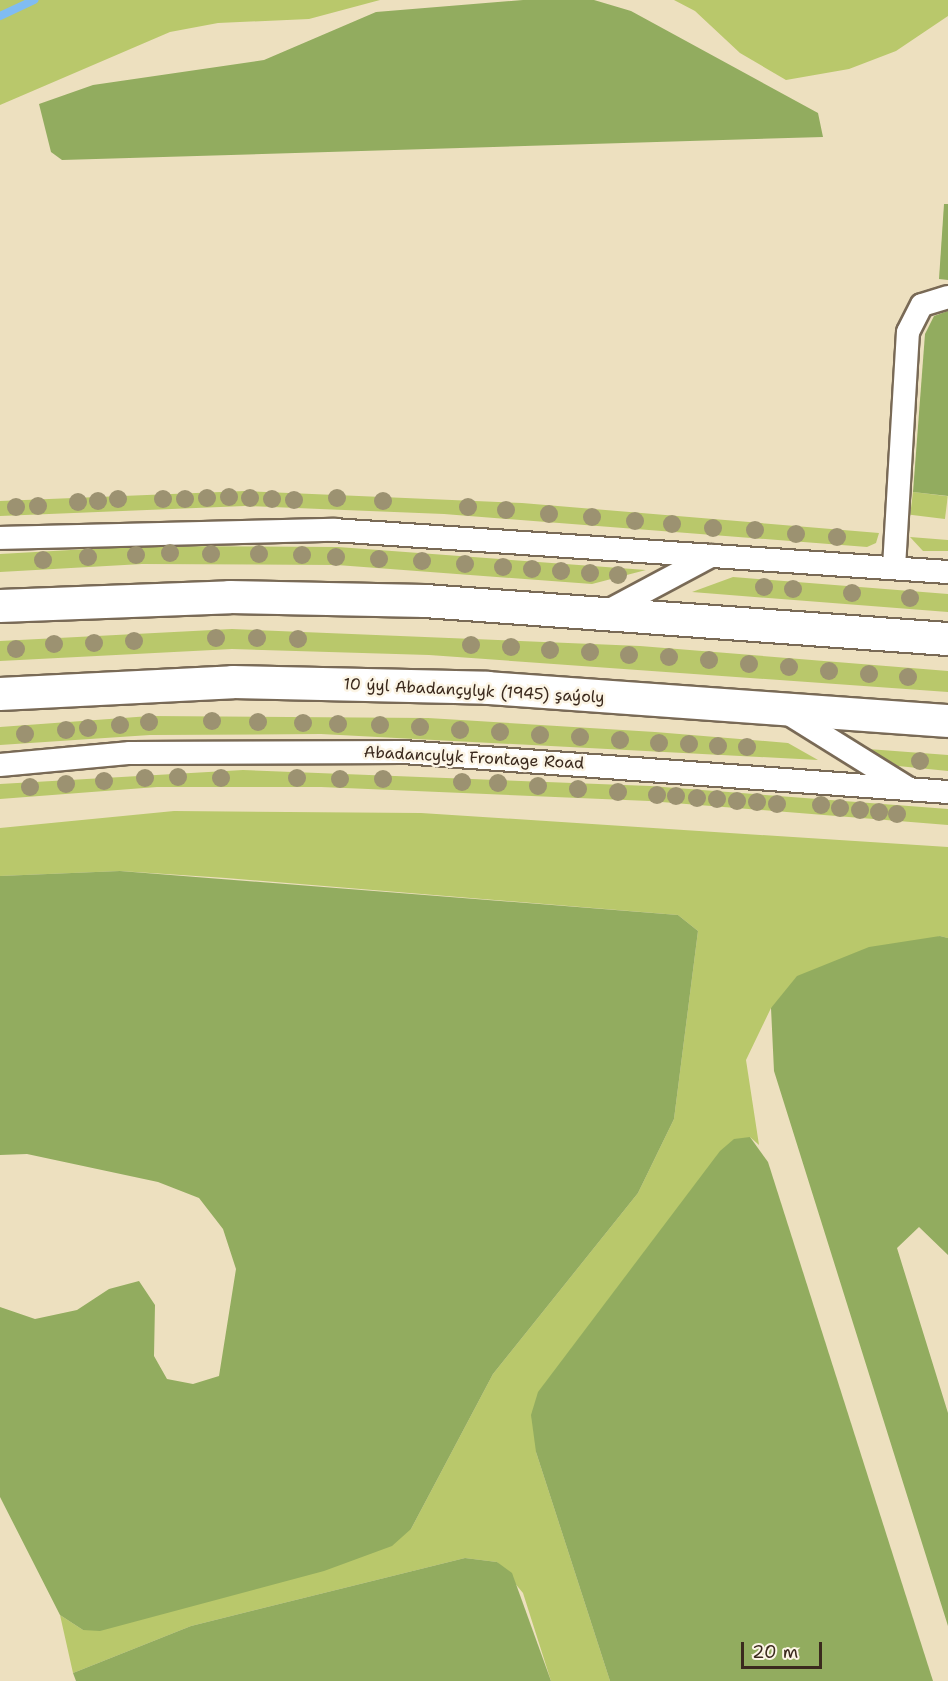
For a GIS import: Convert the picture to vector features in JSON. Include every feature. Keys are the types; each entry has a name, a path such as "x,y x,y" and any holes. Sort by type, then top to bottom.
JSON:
{"main road":[{"path":"0,606 298,597 606,612 948,639"},
{"name":"10 ýyl Abadançylyk (1945) şaýoly","path":"0,694 233,682 488,688 948,721"}],"street":[{"path":"894,567 908,332 922,305 948,297"},
{"path":"0,538 333,530 948,572"},
{"path":"606,612 711,556"},
{"path":"780,709 909,789"},
{"name":"Abadancylyk Frontage Road","path":"0,765 130,753 404,752 948,792"}],"green space":[{"path":"0,0 380,0 309,19 218,23 170,32 0,105"},
{"path":"523,0 594,0 631,11 818,113 823,137 62,160 51,152 39,104 93,85 264,60 376,12"},
{"path":"674,0 948,0 948,16 896,51 849,69 786,80 740,53 695,11"},
{"path":"944,204 948,204 948,280 939,279"},
{"path":"948,311 948,496 913,492 925,334 934,316"},
{"path":"245,491 522,503 879,533 876,543 867,547 444,514 245,506 0,516 0,501"},
{"path":"913,492 948,496 945,519 910,515"},
{"path":"910,537 948,540 948,551 923,551"},
{"path":"142,546 338,547 646,570 592,584 337,565 142,564 0,572 0,554"},
{"path":"733,577 948,594 948,612 692,592"},
{"path":"232,629 640,646 948,671 948,692 429,655 232,649 0,661 0,641"},
{"path":"150,716 428,718 655,732 788,743 818,760 321,734 150,735 0,745 0,727"},
{"path":"868,749 948,755 948,771 898,766"},
{"path":"243,770 650,786 948,809 948,825 649,801 321,787 157,787 0,799 0,784"},
{"path":"174,811 421,813 948,847 948,938 940,936 771,1008 746,1060 759,1145 750,1137 536,1452 610,1681 551,1681 523,1593 497,1562 465,1558 191,1626 73,1673 60,1615 83,1630 411,1529 493,1374 638,1193 674,1119 698,931 678,915 226,878 120,871 0,876 0,828"},
{"path":"120,871 678,915 698,931 674,1119 638,1193 493,1374 411,1529 392,1546 324,1571 100,1631 83,1630 60,1615 0,1497 0,1307 35,1319 77,1310 109,1289 139,1281 155,1305 154,1356 167,1379 193,1384 219,1376 236,1269 223,1229 199,1198 158,1182 27,1154 0,1155 0,876"},
{"path":"940,936 948,938 948,1255 919,1227 897,1248 948,1413 948,1626 774,1071 771,1008 797,976 869,947"},
{"path":"750,1137 768,1162 933,1681 610,1681 536,1452 531,1415 538,1392 720,1151 734,1139"},
{"path":"465,1558 497,1562 512,1573 551,1681 76,1681 73,1673 191,1626"}],"waterway":[{"path":"0,16 35,0"}]}
